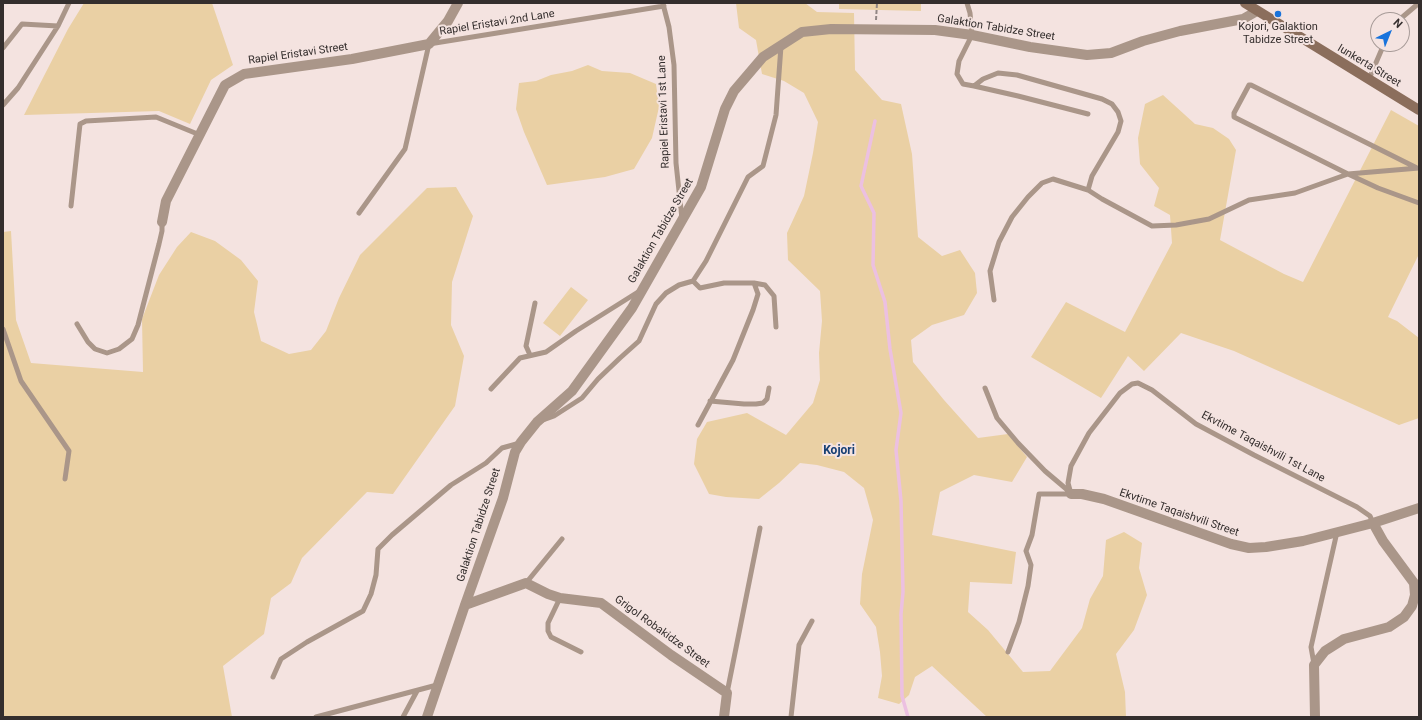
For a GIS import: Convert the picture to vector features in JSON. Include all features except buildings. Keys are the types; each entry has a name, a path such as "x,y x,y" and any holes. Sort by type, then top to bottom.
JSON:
{"main road":[{"name":"Iunkerta Street","path":"1245,3 1419,110"}],"street":[{"path":"429,44 448,21 458,3"},
{"name":"Galaktion Tabidze Street","path":"427,717 465,605 504,498 515,452 536,422 572,391 632,308 701,187 725,108 734,90 763,57 802,32 831,28 935,30 972,35 1030,47 1087,55 1111,53 1143,41 1180,31 1243,19 1257,11"},
{"name":"Rapiel Eristavi Street","path":"162,222 166,200 225,85 244,74 352,59 429,44"},
{"name":"Ekvtime Taqaishvili Street","path":"1071,494 1082,494 1104,499 1231,544 1249,548 1303,541 1372,523 1419,508"},
{"path":"1315,717 1314,665 1325,652 1344,639 1389,627 1404,617 1412,606 1415,595 1414,582 1383,541 1372,523"},
{"path":"465,605 526,583"},
{"name":"Grigol Robakidze Street","path":"526,583 560,598 601,603 671,655 727,693"},
{"path":"724,717 727,693"}],"lane":[{"path":"3,105 18,88 58,26 69,3"},
{"path":"967,3 970,14 972,35 959,62 957,74 963,84 1088,114"},
{"path":"1408,12 1419,3"},
{"name":"Rapiel Eristavi 2nd Lane","path":"429,44 663,5"},
{"name":"Rapiel Eristavi 1st Lane","path":"663,5 669,27 674,65 676,163 682,220"},
{"path":"3,48 22,24 58,26"},
{"path":"359,213 405,149 429,44"},
{"path":"536,422 554,416 582,398 598,379 639,342 656,304 666,293 679,285 693,281 706,262 748,177 763,166 776,115 781,45"},
{"path":"1369,80 1381,52"},
{"path":"974,86 983,79 998,73 1017,74 1102,99 1112,104 1122,121 1118,132 1092,176 1088,190"},
{"path":"1417,168 1251,85 1249,85 1234,113 1234,117 1348,174 1378,188 1419,203"},
{"path":"71,206 80,124 86,121 156,117 200,135"},
{"path":"994,300 990,271 999,242 1012,217 1028,197 1042,183 1053,179 1088,190 1152,226 1176,225 1209,219 1249,200 1294,193 1348,174 1417,168"},
{"path":"78,324 91,346 95,349 108,353 119,349 132,339 138,325 154,264 162,231 162,222"},
{"path":"693,281 700,288 724,283 754,283 765,285 774,296 776,327"},
{"path":"698,425 733,360 753,310 758,294 754,283"},
{"path":"491,389 520,358 546,352 576,330 641,291"},
{"path":"530,355 526,346 535,303"},
{"path":"3,329 21,382 69,450 65,479"},
{"name":"Ekvtime Taqaishvili 1st Lane","path":"1071,494 1068,483 1071,466 1089,433 1120,393 1132,384 1138,383 1152,390 1196,424 1357,507 1370,516 1372,523"},
{"path":"710,401 750,404 763,403 767,399 769,388"},
{"path":"985,388 997,418 1018,443 1045,471 1071,494"},
{"path":"273,677 281,659 307,642 363,610 371,594 376,575 378,549 392,535 451,485 486,463 502,448 521,442"},
{"path":"1008,652 1019,622 1028,586 1031,565 1026,551 1032,535 1039,494 1071,494"},
{"path":"727,693 760,528"},
{"path":"1314,665 1311,647 1337,532"},
{"path":"526,583 562,539"},
{"path":"560,598 548,623 548,631 551,637 581,652"},
{"path":"791,717 799,645 812,621"},
{"path":"316,717 438,685"},
{"path":"403,717 417,691"}],"path":[{"path":"875,29 877,3"}],"shaded area":[{"path":"84,3 212,3 233,65 211,80 190,124 159,111 24,115 68,29"},
{"path":"736,3 805,3 817,12 854,13 855,70 882,100 901,104 912,154 918,237 942,256 960,250 975,273 977,293 964,315 932,325 911,340 913,362 978,438 1008,434 1027,457 1012,482 974,475 940,492 932,535 1016,552 1012,584 970,582 968,612 988,630 1023,672 1050,671 1082,628 1090,599 1103,576 1106,540 1124,532 1142,543 1139,568 1147,595 1134,630 1116,654 1125,692 1126,717 987,717 932,666 915,677 909,695 899,704 878,698 882,676 876,627 860,604 862,574 873,520 864,488 844,472 817,465 800,463 759,499 726,497 709,494 694,464 697,439 707,422 747,413 786,435 813,403 820,380 819,353 822,321 820,291 788,260 787,233 804,196 818,122 804,93 784,81 762,74 756,40 739,28"},
{"path":"839,3 921,3 921,11 839,9"},
{"path":"588,65 602,71 630,73 656,84 659,107 652,138 634,169 605,177 547,185 524,132 516,109 519,83 536,81 551,75 572,71"},
{"path":"1163,95 1195,124 1213,128 1229,139 1236,150 1220,240 1284,274 1303,282 1391,110 1419,126 1419,254 1388,317 1397,321 1419,338 1419,418 1399,425 1234,351 1181,333 1144,371 1128,356 1101,398 1031,357 1066,302 1125,332 1172,243 1170,215 1154,206 1159,188 1140,164 1138,138 1145,104"},
{"path":"456,187 473,216 452,282 451,325 464,356 455,406 393,494 367,492 302,558 291,583 271,598 264,634 223,666 232,717 3,717 3,232 11,231 16,320 31,363 143,372 142,319 159,275 177,247 191,232 215,241 241,260 258,281 254,312 261,341 289,354 311,350 326,331 339,298 360,255 427,188"},
{"path":"571,287 588,300 560,336 543,323"}],"waterway":[{"path":"875,121 861,186 874,213 873,265 885,302 890,349 901,413 896,450 901,501 903,592 901,614 902,696 908,717"}],"place":[{"name":"Kojori, Galaktion Tabidze Street","path":"1278,14"}],"district":[{"name":"Kojori","path":"839,451"}]}
